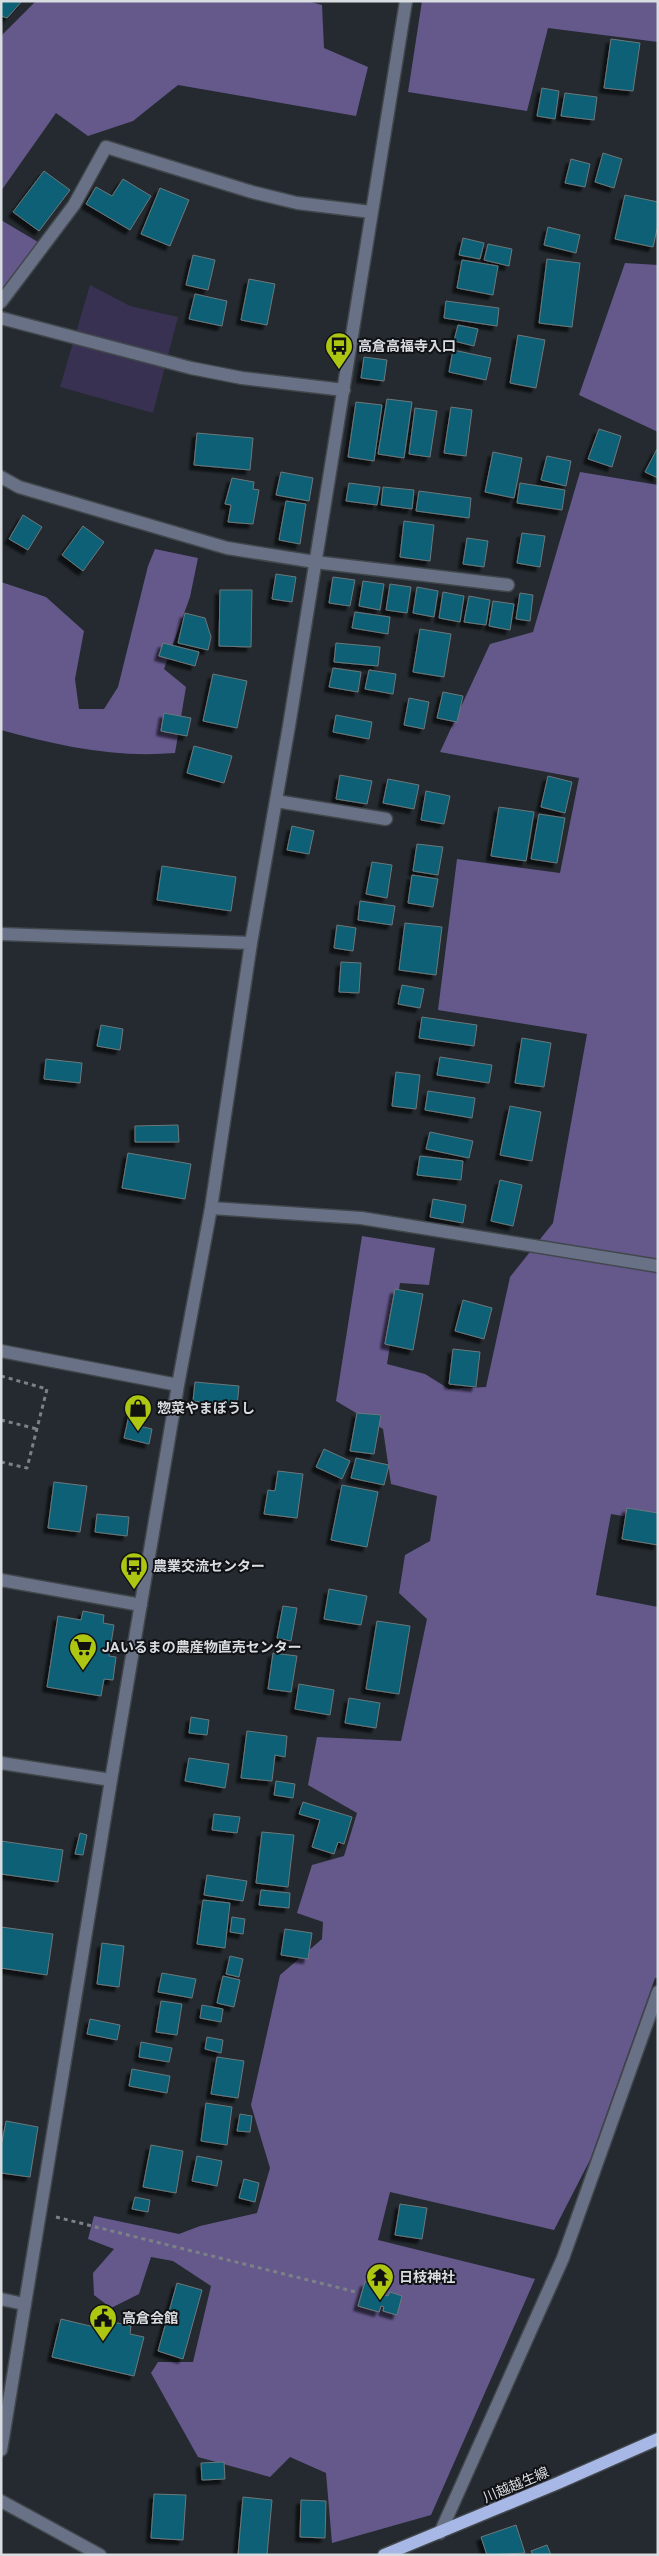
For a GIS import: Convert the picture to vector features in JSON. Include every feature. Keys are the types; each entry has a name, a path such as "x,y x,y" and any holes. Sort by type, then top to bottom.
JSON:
{"main road":[{"name":"川越越生線","path":"384,2555 658,2439"}],"street":[{"path":"1,2450 111,1780 178,1385 211,1208 251,943 344,390 406,1"},
{"path":"1,302 74,205 106,147 297,203 371,212"},
{"path":"1,318 190,368 242,378 344,390"},
{"path":"1,477 28,490 226,548 315,562 508,585"},
{"path":"276,802 386,819"},
{"path":"1,934 251,943"},
{"path":"211,1208 361,1218 658,1266"},
{"path":"1,1351 178,1385"},
{"path":"1,1580 141,1605"},
{"path":"1,1763 111,1780"},
{"path":"440,2532 563,2258 658,1992"},
{"path":"1,2299 24,2304"},
{"path":"1,2502 100,2555"}],"path":[{"path":"1,1376 47,1389 27,1468 1,1462"},
{"path":"1,1420 37,1429"},
{"path":"39,2213 356,2292"}],"shaded area":[{"path":"36,1 307,1 322,5 324,48 368,67 356,116 178,85 133,121 88,136 56,113 1,191 1,36"},
{"path":"422,1 658,1 658,42 548,28 527,111 408,92"},
{"path":"1,220 43,245 1,302"},
{"path":"625,263 658,265 658,432 579,395"},
{"path":"90,285 130,306 178,317 153,413 60,387"},
{"path":"580,472 658,485 658,1522 611,1514 596,1595 658,1607 658,1978 655,1978 590,2160 554,2230 390,2192 378,2240 535,2279 431,2515 332,2543 326,2473 290,2457 270,2477 198,2457 151,2373 158,2362 193,2362 211,2286 173,2261 151,2257 139,2294 111,2308 94,2295 93,2273 114,2249 88,2239 94,2216 179,2234 200,2226 257,2213 270,2168 251,2105 280,1975 322,1939 323,1922 297,1913 312,1865 344,1856 357,1813 308,1785 317,1737 401,1741 427,1619 399,1593 405,1555 430,1541 437,1496 391,1484 383,1429 336,1401 362,1236 435,1248 429,1285 400,1283 387,1364 425,1374 449,1389 486,1387 510,1277 553,1223 587,1034 438,1010 457,859 560,873 579,778 440,752 490,644 533,632"},
{"path":"155,549 198,558 190,597 164,669 186,687 175,753 130,754 109,752 66,746 1,730 1,582 46,597 84,631 75,679 79,709 104,709 118,687 148,566"}],"building":[{"path":"1,1 22,1 7,18 1,16"},
{"path":"611,39 640,43 633,91 604,88"},
{"path":"542,88 559,91 555,119 537,116"},
{"path":"565,93 597,97 594,120 561,116"},
{"path":"603,153 622,159 614,188 595,182"},
{"path":"571,159 590,164 585,187 565,183"},
{"path":"44,171 70,190 39,231 13,212"},
{"path":"123,179 151,196 130,230 86,204 96,187 112,196"},
{"path":"160,188 189,200 170,246 141,234"},
{"path":"625,195 658,202 658,225 653,247 615,239"},
{"path":"548,227 580,235 576,253 544,245"},
{"path":"463,238 484,243 480,259 459,255"},
{"path":"488,244 512,249 509,266 484,260"},
{"path":"193,255 215,260 208,290 186,285"},
{"path":"547,259 580,263 572,327 539,323"},
{"path":"462,260 498,266 493,295 457,288"},
{"path":"249,279 275,284 267,325 241,320"},
{"path":"195,294 227,301 222,326 189,319"},
{"path":"446,301 499,308 497,326 444,318"},
{"path":"458,325 478,329 474,346 454,341"},
{"path":"518,335 545,340 536,388 510,383"},
{"path":"453,350 491,358 486,380 449,372"},
{"path":"364,357 387,360 384,381 361,378"},
{"path":"387,399 412,402 404,458 378,454"},
{"path":"356,402 382,405 374,461 348,457"},
{"path":"451,407 472,410 466,456 444,453"},
{"path":"415,408 437,411 430,457 409,454"},
{"path":"599,429 621,436 612,467 588,459"},
{"path":"197,433 253,438 250,470 194,465"},
{"path":"658,449 658,478 645,472"},
{"path":"493,452 522,458 514,498 485,492"},
{"path":"547,456 571,461 566,486 541,480"},
{"path":"281,472 313,478 309,501 276,495"},
{"path":"232,478 254,482 253,489 259,490 253,524 228,522 231,505 225,504"},
{"path":"349,483 380,487 377,505 346,501"},
{"path":"520,483 565,490 562,510 517,503"},
{"path":"383,487 414,490 412,509 381,505"},
{"path":"419,491 471,498 469,518 416,511"},
{"path":"286,501 306,504 300,544 279,540"},
{"path":"23,515 42,527 28,550 9,539"},
{"path":"404,521 434,525 430,561 400,557"},
{"path":"83,526 104,542 83,571 62,555"},
{"path":"522,533 545,536 540,567 517,563"},
{"path":"467,538 488,541 484,567 463,564"},
{"path":"276,574 296,577 292,602 272,599"},
{"path":"333,577 355,580 350,606 329,603"},
{"path":"363,581 384,584 380,610 359,606"},
{"path":"390,584 411,587 407,613 386,610"},
{"path":"417,587 438,591 434,617 413,613"},
{"path":"220,590 252,590 251,647 219,646"},
{"path":"443,592 464,596 460,622 439,618"},
{"path":"520,593 533,595 530,621 516,619"},
{"path":"469,596 490,600 486,625 464,622"},
{"path":"493,601 514,604 510,630 489,626"},
{"path":"355,612 390,617 388,634 352,628"},
{"path":"185,613 205,618 211,637 208,650 178,643"},
{"path":"420,629 451,634 444,677 413,672"},
{"path":"163,643 199,652 195,666 159,656"},
{"path":"336,643 380,647 378,666 334,662"},
{"path":"333,668 361,672 358,692 329,687"},
{"path":"369,670 396,674 393,694 365,689"},
{"path":"213,674 247,681 237,728 203,721"},
{"path":"443,692 463,696 457,722 437,718"},
{"path":"409,698 429,702 424,729 404,725"},
{"path":"164,713 191,718 187,736 161,731"},
{"path":"336,715 372,722 369,739 333,732"},
{"path":"194,746 232,756 224,783 187,773"},
{"path":"340,775 372,781 367,804 336,799"},
{"path":"548,776 572,782 565,813 541,807"},
{"path":"388,779 419,785 414,809 383,803"},
{"path":"426,791 450,796 444,824 421,820"},
{"path":"499,807 534,812 526,861 491,856"},
{"path":"539,814 565,818 557,863 531,859"},
{"path":"292,826 314,831 309,854 287,850"},
{"path":"417,844 443,847 438,875 413,871"},
{"path":"372,862 392,865 387,898 366,894"},
{"path":"162,866 236,877 231,911 157,900"},
{"path":"412,875 438,879 433,907 408,903"},
{"path":"360,901 395,906 392,925 358,920"},
{"path":"405,923 442,927 436,975 399,970"},
{"path":"337,925 356,928 353,951 334,948"},
{"path":"341,962 361,963 359,993 339,992"},
{"path":"402,985 424,989 420,1008 398,1004"},
{"path":"422,1017 477,1025 474,1046 419,1038"},
{"path":"101,1025 123,1029 120,1050 97,1046"},
{"path":"522,1038 551,1043 544,1087 515,1083"},
{"path":"440,1057 492,1065 489,1083 437,1075"},
{"path":"46,1059 82,1063 80,1083 44,1079"},
{"path":"396,1072 420,1075 416,1109 392,1106"},
{"path":"428,1091 475,1098 472,1118 425,1110"},
{"path":"510,1106 541,1112 532,1161 500,1155"},
{"path":"178,1125 179,1142 135,1142 135,1126"},
{"path":"430,1132 473,1141 469,1158 426,1149"},
{"path":"128,1153 191,1164 185,1199 122,1188"},
{"path":"420,1156 463,1161 461,1180 417,1175"},
{"path":"500,1180 522,1185 513,1226 491,1221"},
{"path":"433,1199 466,1205 463,1223 430,1217"},
{"path":"395,1289 423,1294 413,1350 385,1344"},
{"path":"463,1300 492,1308 484,1339 455,1331"},
{"path":"453,1349 480,1352 476,1387 449,1384"},
{"path":"195,1382 239,1386 237,1406 193,1401"},
{"path":"130,1411 142,1413 139,1426 152,1429 149,1444 124,1438"},
{"path":"357,1413 381,1415 374,1454 350,1451"},
{"path":"324,1449 350,1461 342,1479 316,1467"},
{"path":"356,1458 389,1465 384,1485 351,1478"},
{"path":"278,1471 303,1474 297,1518 264,1514 268,1490 275,1491"},
{"path":"54,1482 87,1486 80,1532 48,1528"},
{"path":"342,1485 378,1492 367,1547 331,1540"},
{"path":"627,1508 658,1513 658,1545 622,1539"},
{"path":"97,1514 129,1517 127,1536 95,1532"},
{"path":"329,1589 367,1596 361,1625 324,1619"},
{"path":"283,1606 297,1608 291,1641 277,1638"},
{"path":"83,1611 104,1615 103,1623 114,1625 109,1656 116,1657 113,1680 104,1679 101,1696 47,1687 58,1616 81,1620"},
{"path":"377,1621 410,1626 399,1694 366,1689"},
{"path":"273,1653 297,1656 291,1692 268,1689"},
{"path":"299,1684 334,1690 330,1715 295,1709"},
{"path":"349,1698 380,1703 376,1728 345,1723"},
{"path":"191,1717 209,1720 207,1735 189,1733"},
{"path":"247,1731 287,1736 285,1757 275,1755 272,1781 241,1778"},
{"path":"189,1758 229,1764 225,1788 185,1781"},
{"path":"276,1781 295,1784 293,1798 274,1795"},
{"path":"303,1802 352,1817 344,1844 338,1842 334,1854 312,1847 320,1820 299,1814"},
{"path":"214,1814 240,1817 237,1833 212,1830"},
{"path":"262,1832 294,1835 288,1887 256,1883"},
{"path":"80,1833 87,1835 83,1855 75,1854"},
{"path":"1,1841 63,1850 58,1882 1,1874"},
{"path":"207,1875 247,1881 243,1901 204,1895"},
{"path":"261,1890 290,1893 289,1908 259,1905"},
{"path":"203,1900 230,1903 225,1948 197,1944"},
{"path":"232,1917 245,1919 243,1934 230,1932"},
{"path":"1,1927 53,1934 47,1975 1,1968"},
{"path":"285,1929 312,1933 308,1959 281,1955"},
{"path":"102,1943 124,1946 119,1987 97,1984"},
{"path":"230,1956 243,1959 239,1977 226,1974"},
{"path":"162,1973 196,1979 192,1998 158,1992"},
{"path":"223,1976 240,1980 234,2007 217,2003"},
{"path":"161,2001 182,2004 177,2035 156,2032"},
{"path":"202,2005 223,2009 221,2022 200,2018"},
{"path":"90,2019 120,2025 117,2040 87,2034"},
{"path":"207,2037 223,2040 221,2053 205,2049"},
{"path":"141,2042 172,2048 169,2062 139,2057"},
{"path":"217,2057 244,2061 238,2098 211,2094"},
{"path":"132,2069 170,2076 167,2093 129,2086"},
{"path":"206,2103 232,2107 227,2145 201,2141"},
{"path":"240,2114 252,2116 250,2132 237,2131"},
{"path":"6,2121 38,2127 30,2177 1,2173 1,2147"},
{"path":"151,2145 183,2151 176,2193 143,2187"},
{"path":"197,2156 222,2161 217,2186 192,2181"},
{"path":"244,2179 259,2183 255,2202 239,2198"},
{"path":"135,2197 150,2200 148,2212 132,2209"},
{"path":"400,2204 427,2208 422,2239 395,2235"},
{"name":"日枝神社","path":"365,2282 386,2288 384,2295 388,2296 390,2292 402,2296 397,2315 383,2311 384,2307 381,2306 379,2312 358,2306"},
{"path":"177,2283 202,2290 183,2359 158,2351"},
{"path":"61,2319 111,2331 113,2322 131,2326 130,2334 144,2337 134,2376 52,2357"},
{"path":"224,2462 225,2479 202,2480 201,2463"},
{"path":"154,2494 186,2495 183,2540 151,2538"},
{"path":"243,2497 272,2500 267,2555 238,2555"},
{"path":"301,2500 326,2501 325,2538 300,2537"},
{"path":"516,2525 525,2553 487,2555 481,2537"},
{"path":"547,2545 551,2555 533,2555 531,2551"}],"place":[{"name":"高倉高福寺入口","path":"339,370"},
{"name":"惣菜やまぼうし","path":"138,1432"},
{"name":"農業交流センター","path":"134,1590"},
{"name":"JAいるまの農産物直売センター","path":"83,1671"},
{"name":"日枝神社","path":"380,2301"},
{"name":"高倉会館","path":"103,2342"}]}
